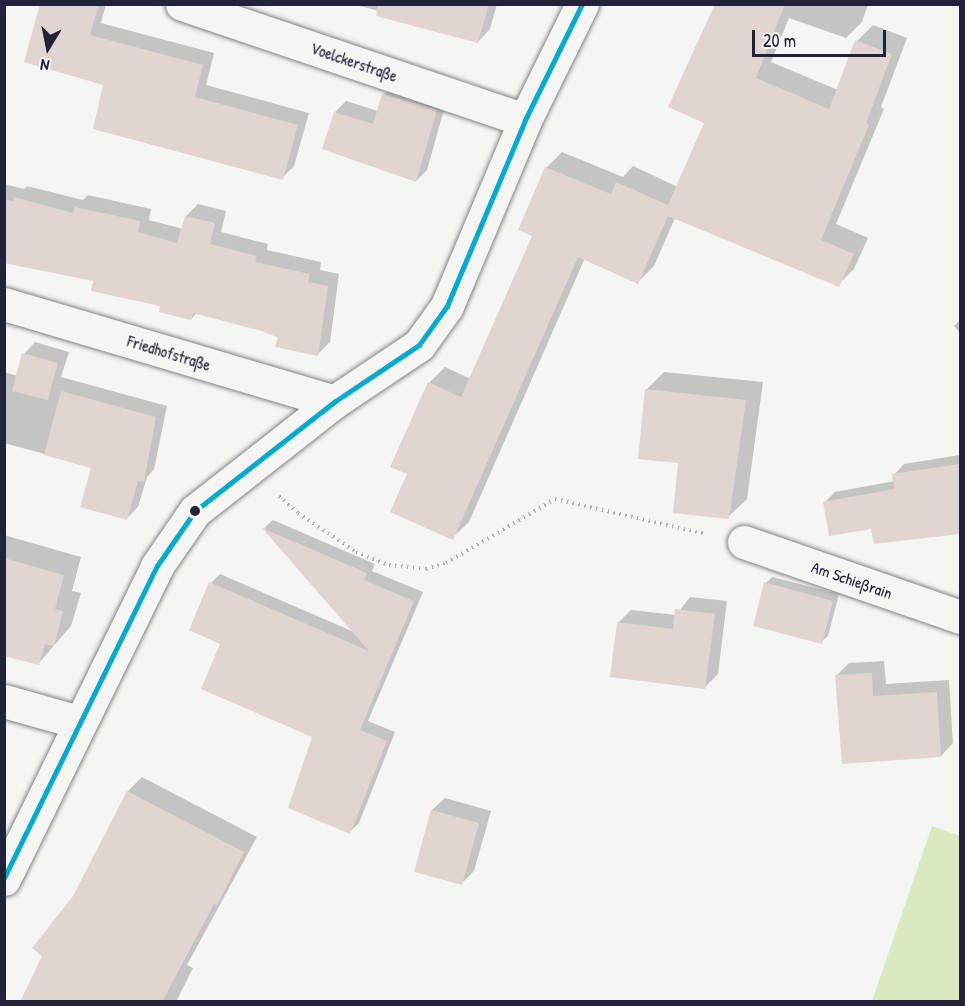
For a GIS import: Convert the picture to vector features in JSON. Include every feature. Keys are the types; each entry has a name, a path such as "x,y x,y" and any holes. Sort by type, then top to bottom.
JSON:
{"street":[{"name":"Voelckerstraße","path":"182,4 525,120"},
{"path":"4,879 78,722 157,566 195,511 248,466 334,402 419,345 447,306 525,120 582,4"},
{"name":"Friedhofstraße","path":"4,304 334,402"},
{"name":"Am Schießrain","path":"744,542 960,617"},
{"path":"4,701 78,722"}],"path":[{"path":"248,466 298,513 356,552 389,565 426,569 446,562 555,499 744,542"}],"green space":[{"path":"932,826 960,836 960,1001 872,1001"}],"building":[{"path":"40,4 99,4 90,35 203,65 195,97 298,125 283,180 93,129 103,85 24,62"},
{"path":"378,4 489,4 478,43 376,16"},
{"path":"715,4 785,4 756,78 829,109 855,40 892,54 866,123 869,125 821,240 854,254 839,287 668,216 638,284 578,257 453,540 390,512 407,474 390,467 428,382 461,397 532,236 518,230 545,167 611,194 616,182 668,205 704,123 668,107"},
{"path":"382,94 437,110 416,182 322,149 334,112 373,124"},
{"path":"14,197 73,213 75,207 140,221 138,232 177,243 185,216 215,223 210,244 257,256 255,262 310,274 308,282 328,286 318,356 275,347 278,337 258,330 193,313 191,320 159,312 160,306 91,291 93,281 4,263 4,199 13,201"},
{"path":"22,353 58,363 48,400 12,391"},
{"path":"645,389 746,400 729,519 673,513 678,463 638,459"},
{"path":"61,391 156,417 144,482 138,481 127,520 80,507 91,468 44,455"},
{"path":"960,464 960,534 874,544 871,529 829,536 823,502 894,489 892,474"},
{"path":"262,528 367,573 364,580 414,601 360,730 387,741 350,834 288,808 312,737 201,689 220,644 189,630 209,582 369,651"},
{"path":"4,558 64,575 55,609 63,611 54,646 45,644 39,665 4,656"},
{"path":"764,582 833,601 822,644 753,626"},
{"path":"675,609 715,614 705,689 610,677 617,622 673,629"},
{"path":"872,673 873,696 937,692 941,757 842,764 835,675"},
{"path":"127,791 244,852 162,1002 20,1002 42,956 32,948 73,896"},
{"path":"431,810 479,823 462,885 414,872"}],"transit line":[{"path":"4,878 157,566 195,511 334,402 419,345 447,306 525,120 582,4"}]}
